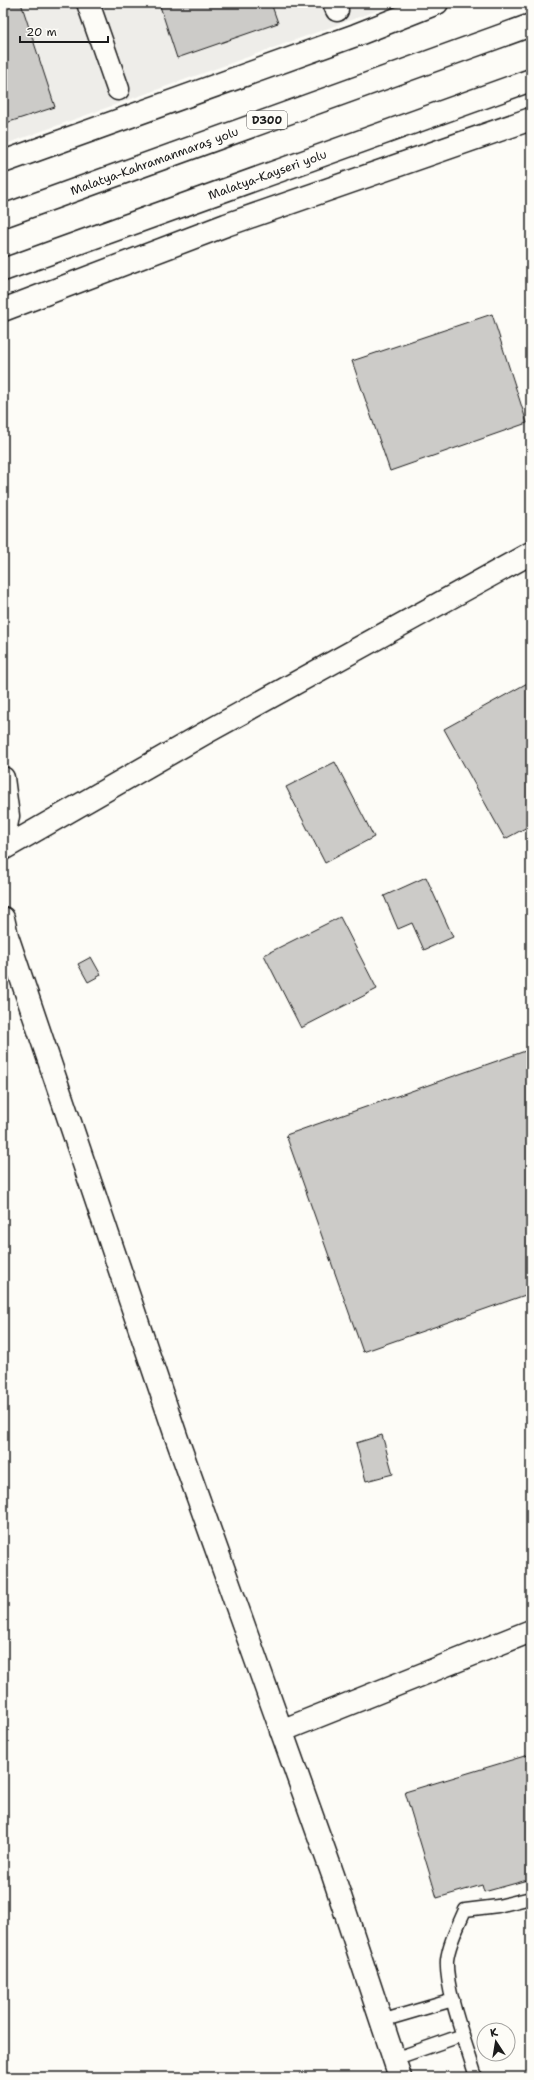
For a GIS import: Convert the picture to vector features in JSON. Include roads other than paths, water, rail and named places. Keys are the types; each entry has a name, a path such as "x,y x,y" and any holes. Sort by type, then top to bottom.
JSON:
{"main road":[{"path":"88,3 118,89"},
{"path":"3,162 356,35 437,3"},
{"name":"Malatya-Kahramanmaraş yolu","path":"3,216 531,25"},
{"name":"Malatya-Kayseri yolu","path":"3,270 531,80"},
{"path":"3,310 226,225 531,119"},
{"path":"3,849 207,732 531,553"},
{"path":"3,778 8,816 3,843"},
{"path":"3,918 10,944 177,1439 333,1875 397,2068"},
{"path":"281,1731 531,1631"}],"lane":[{"path":"476,2077 448,1983 447,1960 452,1941 465,1910 498,1906 531,1898"},
{"path":"381,2021 453,2000"},
{"path":"397,2068 463,2035"}]}
